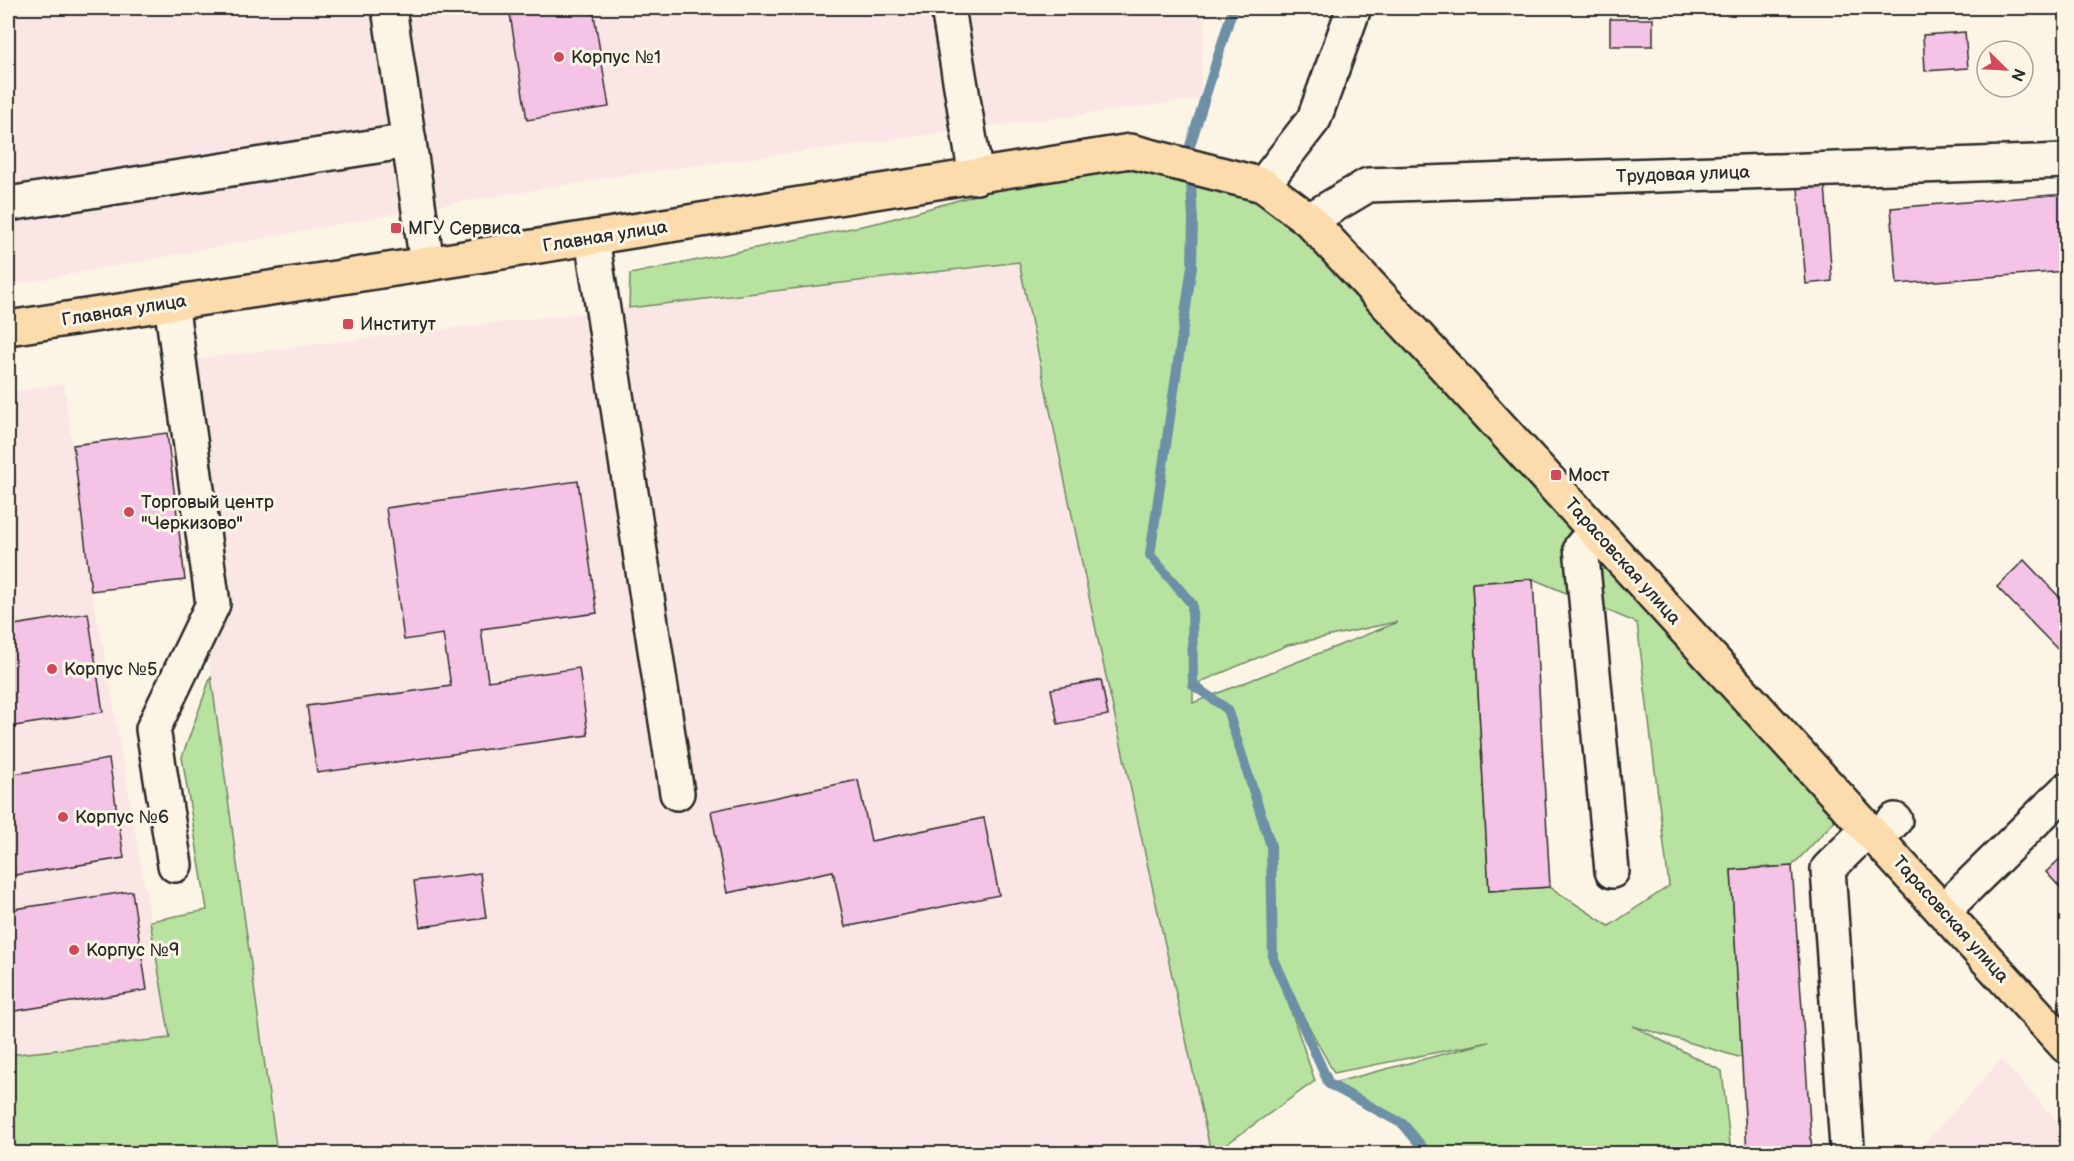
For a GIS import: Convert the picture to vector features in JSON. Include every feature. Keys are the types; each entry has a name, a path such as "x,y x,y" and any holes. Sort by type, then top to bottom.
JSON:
{"main road":[{"name":"Главная улица","path":"8,328 592,238 1130,151"},
{"name":"Тарасовская улица","path":"1130,151 1263,185 1309,220 1595,531 1880,829 1943,911 2067,1046"}],"street":[{"path":"389,8 427,264"},
{"path":"948,8 976,177"},
{"path":"1263,185 1314,119 1354,8"},
{"path":"8,204 409,141"},
{"name":"Трудовая улица","path":"1309,220 1368,185 2067,161"},
{"path":"592,238 677,793"},
{"path":"163,305 181,499"},
{"path":"163,305 213,604 153,729 175,865"},
{"path":"1595,531 1581,547 1612,870"},
{"path":"1943,911 2067,790"},
{"path":"1847,1147 1828,869 1880,829"}],"shaded area":[{"path":"8,8 1205,8 1200,99 631,174 419,209 8,286"},
{"path":"1019,261 1082,566 1211,1153 277,1153 168,362"},
{"path":"64,384 91,591 102,640 171,1038 8,1055 8,392"},
{"path":"2001,1060 2066,1131 2066,1153 1915,1153"}],"green space":[{"path":"1130,151 1263,185 1848,807 1792,866 1731,870 1742,1058 1633,1026 1722,1071 1731,1153 1428,1153 1403,1124 1329,1084 1489,1042 1334,1073 1275,964 1315,1081 1211,1153 1100,649 1019,262 629,308 630,274 881,222","holes":["1533,579 1637,623 1669,886 1609,926 1550,887 1489,891 1472,583","1396,623 1193,703 1193,685 1288,645"]},
{"path":"211,676 277,1153 8,1153 8,1055 170,1038 150,921 207,910 182,757"}],"building":[{"name":"Корпус №1","path":"509,8 593,8 609,107 527,120"},
{"path":"1610,19 1653,19 1653,46 1610,46"},
{"path":"1965,32 1968,68 1925,71 1923,35"},
{"path":"1825,185 1832,281 1806,284 1798,188"},
{"path":"2066,194 2066,271 1897,284 1891,208"},
{"name":"Торговый центр \"Черкизово\"","path":"167,433 185,580 91,591 73,445"},
{"path":"578,481 597,613 481,629 488,681 579,668 588,735 317,773 307,706 451,686 443,634 404,640 386,508"},
{"path":"2024,560 2066,604 2066,658 1997,587"},
{"path":"1533,579 1550,887 1489,891 1472,583"},
{"name":"Корпус №5","path":"88,613 103,712 8,727 8,626"},
{"path":"1101,680 1108,715 1058,724 1051,689"},
{"name":"Корпус №6","path":"109,759 124,858 8,876 8,775"},
{"path":"858,780 871,841 984,818 999,895 845,927 833,871 727,893 711,811"},
{"path":"2066,853 2066,894 2046,872"},
{"path":"1792,866 1812,1152 1747,1153 1731,870"},
{"path":"480,873 486,918 420,927 414,881"},
{"name":"Корпус №9","path":"132,891 147,990 8,1012 8,910"}],"waterway":[{"path":"1233,8 1189,149 1193,219 1192,266 1150,555 1192,604 1193,685 1227,709 1271,846 1273,959 1329,1084 1403,1124 1428,1154"}],"place":[{"name":"Корпус №1","path":"559,57"},
{"name":"МГУ Сервиса","path":"396,228"},
{"name":"Институт","path":"348,324"},
{"name":"Мост","path":"1556,475"},
{"name":"Торговый центр \"Черкизово\"","path":"129,512"},
{"name":"Корпус №5","path":"52,669"},
{"name":"Корпус №6","path":"63,817"},
{"name":"Корпус №9","path":"74,950"}]}
